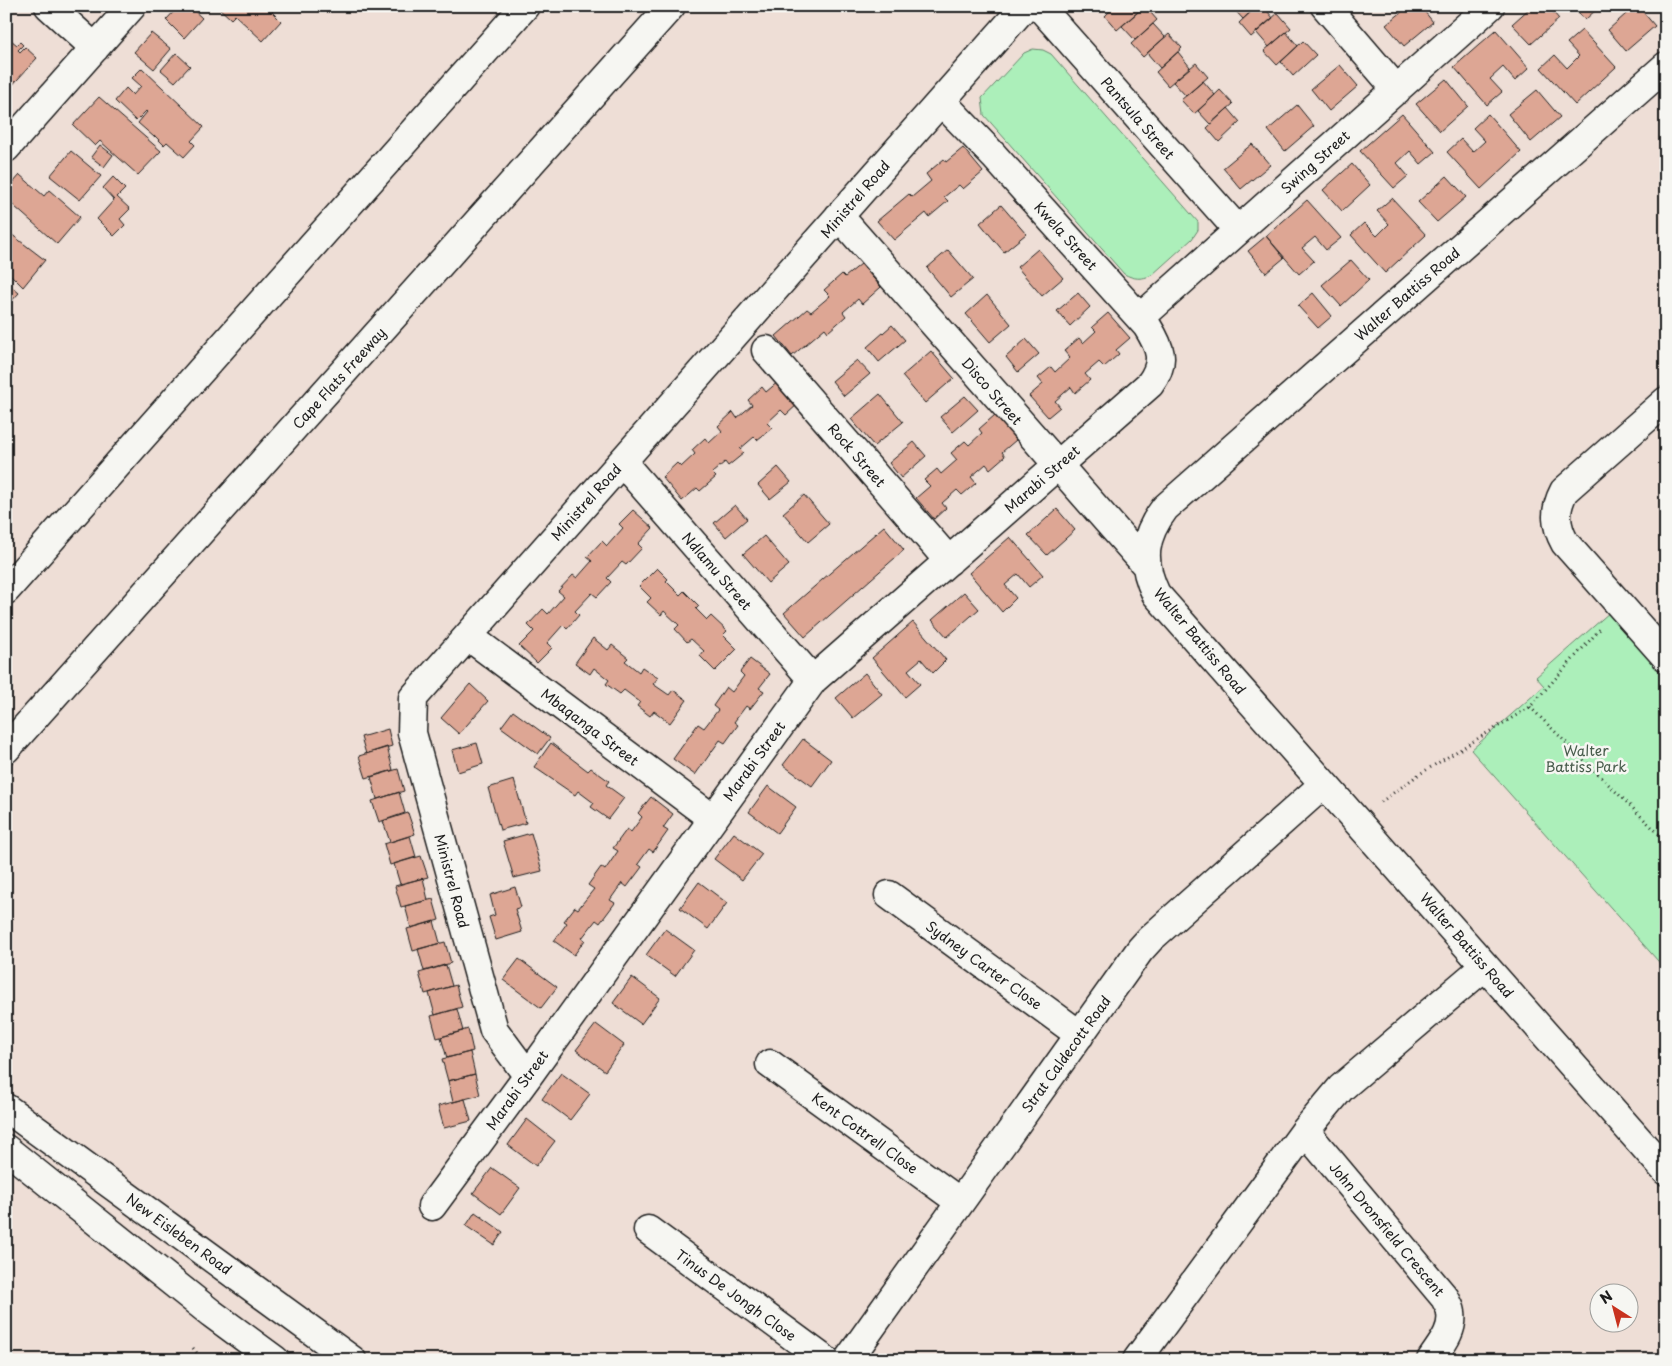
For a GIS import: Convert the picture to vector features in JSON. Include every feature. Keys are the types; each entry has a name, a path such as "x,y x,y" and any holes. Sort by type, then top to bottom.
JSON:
{"main road":[{"path":"49,6 95,48"},
{"path":"6,148 132,6"},
{"path":"6,590 525,6"},
{"name":"Cape Flats Freeway","path":"6,749 671,6"},
{"name":"Ministrel Road","path":"528,1076 494,1030 412,733 413,698 1025,6"},
{"name":"Pantsula Street","path":"1039,6 1238,230"},
{"path":"1325,6 1396,90"},
{"name":"Swing Street","path":"1140,318 1490,6"},
{"name":"Walter Battiss Road","path":"1666,66 1166,508 1156,520 1149,534 1146,549 1146,565 1156,594 1666,1170"},
{"name":"Kwela Street","path":"941,101 994,156 1147,326 1161,351 1160,365 1156,376 1150,384"},
{"name":"Disco Street","path":"839,216 1146,565"},
{"name":"Rock Street","path":"766,350 948,560"},
{"name":"Marabi Street","path":"432,1206 813,680 1150,384"},
{"path":"1666,401 1571,483 1564,491 1557,506 1556,523 1565,543 1666,656"},
{"name":"Ndlamu Street","path":"622,462 813,680"},
{"name":"Mbaqanga Street","path":"468,636 712,818"},
{"name":"Strat Caldecott Road","path":"848,1360 1140,950 1324,784"},
{"name":"Sydney Carter Close","path":"889,896 1080,1035"},
{"path":"1137,1360 1305,1131 1341,1088 1485,966"},
{"name":"Kent Cottrell Close","path":"770,1064 960,1202"},
{"name":"New Eisleben Road","path":"6,1108 352,1360"},
{"name":"John Dronsfield Crescent","path":"1305,1131 1445,1298 1451,1312 1450,1325 1447,1336 1431,1360"},
{"path":"6,1149 211,1313 275,1360"},
{"name":"Tinus De Jongh Close","path":"648,1230 824,1360"}],"path":[{"path":"1357,820 1418,776 1530,707 1620,606"},
{"path":"1530,707 1666,842"},
{"path":"193,1348 202,1360"}],"green space":[{"path":"1033,49 1043,50 1051,54 1198,222 1198,230 1192,239 1152,275 1138,278 1124,274 984,115 982,98 1024,53"},
{"name":"Walter Battiss Park","path":"1610,612 1666,676 1666,970 1471,750 1544,686 1536,677"}],"building":[{"path":"179,6 189,6 202,18 184,38 166,20"},
{"path":"217,6 277,6 272,12 281,21 263,41 235,15 231,19"},
{"path":"1115,6 1139,6 1141,9 1117,30 1105,16"},
{"path":"1145,6 1157,20 1135,40 1122,26"},
{"path":"1231,6 1257,6 1243,19"},
{"path":"1257,6 1263,6 1273,18 1251,37 1239,23"},
{"path":"1409,6 1420,6 1433,22 1404,46 1386,25"},
{"path":"1532,6 1548,6 1559,19 1531,44 1512,24"},
{"path":"1573,6 1599,6 1599,7 1585,20"},
{"path":"1635,6 1638,6 1655,26 1626,51 1608,30"},
{"path":"1278,13 1291,28 1269,47 1256,32"},
{"path":"1153,24 1165,37 1143,57 1131,44"},
{"path":"1496,30 1529,68 1515,81 1503,67 1490,79 1502,92 1487,105 1454,67"},
{"path":"1582,30 1616,67 1575,105 1541,68 1555,55 1567,68 1579,56 1567,43"},
{"path":"1286,32 1298,46 1277,65 1264,51"},
{"path":"151,33 171,49 154,69 134,52"},
{"path":"1169,34 1182,48 1160,68 1147,53"},
{"path":"11,40 17,45 20,42 23,45 18,50 20,52 25,47 37,58 8,90 6,88 6,68 11,63 6,59 6,45"},
{"path":"1303,41 1316,55 1293,76 1281,62"},
{"path":"1178,52 1190,67 1168,86 1156,72"},
{"path":"176,53 190,66 175,82 161,70"},
{"path":"1196,63 1208,77 1186,96 1173,82"},
{"path":"1340,65 1358,86 1329,111 1311,89"},
{"path":"142,68 204,127 191,141 195,145 184,157 167,142 164,145 138,123 146,111 136,121 115,101 126,88 133,95 141,86 132,78"},
{"path":"1446,79 1468,106 1440,131 1416,104"},
{"path":"1203,81 1215,95 1194,114 1181,100"},
{"path":"1220,90 1233,104 1210,124 1198,111"},
{"path":"1537,90 1560,117 1531,142 1508,114"},
{"path":"99,97 161,151 138,175 100,141 95,146 73,125"},
{"path":"1297,105 1314,126 1285,151 1268,130"},
{"path":"1228,108 1240,122 1219,142 1207,128"},
{"path":"1402,114 1435,152 1421,164 1410,151 1397,163 1408,176 1394,188 1360,151"},
{"path":"1488,114 1521,152 1481,189 1447,152 1461,139 1473,152 1485,141 1473,128"},
{"path":"1252,144 1270,165 1241,189 1223,168"},
{"path":"100,145 113,155 104,167 91,157"},
{"path":"963,148 983,172 963,189 959,185 944,197 948,201 929,217 926,213 894,240 877,221 909,194 912,197 931,181 926,174 944,159 946,162"},
{"path":"71,151 101,176 80,200 50,176"},
{"path":"1352,164 1370,185 1342,211 1323,190"},
{"path":"20,175 44,196 49,190 80,217 57,244 6,199 6,191"},
{"path":"1447,176 1466,197 1437,222 1418,202"},
{"path":"113,177 125,189 117,197 130,209 120,219 125,225 114,236 97,219 114,200 103,188"},
{"path":"1392,198 1426,235 1385,273 1351,235 1364,223 1377,236 1389,224 1377,211"},
{"path":"1307,200 1341,238 1326,250 1315,237 1302,248 1314,261 1299,274 1266,236"},
{"path":"1001,205 1026,234 1004,252 980,223"},
{"path":"11,234 45,260 23,287 6,270 6,240"},
{"path":"1266,236 1284,258 1266,273 1248,251"},
{"path":"1038,249 1063,278 1042,296 1017,267"},
{"path":"948,250 973,279 951,297 927,268"},
{"path":"1351,260 1369,280 1341,306 1322,285"},
{"path":"861,264 881,287 862,304 858,299 843,312 846,316 828,332 825,328 792,356 776,336 807,309 811,312 830,296 824,290 842,274 845,277"},
{"path":"6,282 19,293 6,307"},
{"path":"1078,293 1090,307 1070,326 1057,311"},
{"path":"1313,293 1332,316 1318,328 1298,306"},
{"path":"987,295 1011,324 990,342 966,314"},
{"path":"1108,313 1130,338 1116,350 1119,354 1104,367 1099,362 1085,374 1090,380 1075,393 1071,387 1055,401 1060,407 1048,417 1029,396 1043,384 1038,378 1051,367 1055,372 1070,358 1064,351 1079,338 1083,343 1096,331 1092,327"},
{"path":"892,325 905,340 879,362 867,347"},
{"path":"1026,339 1039,354 1018,372 1006,357"},
{"path":"931,351 954,378 925,403 902,376"},
{"path":"857,360 870,374 844,396 832,381"},
{"path":"779,381 799,403 786,415 781,410 767,423 772,428 757,440 754,437 740,449 744,453 728,466 725,462 712,473 716,477 700,491 697,488 682,501 662,477 677,463 681,467 695,454 692,450 705,438 709,443 722,431 718,426 733,412 737,418 752,405 748,400 762,387 766,392"},
{"path":"880,394 903,422 874,446 851,419"},
{"path":"965,396 978,410 953,432 940,417"},
{"path":"995,415 1016,440 1002,452 1005,456 990,469 986,464 971,477 976,483 962,495 957,490 942,503 946,508 934,519 916,498 930,486 924,480 937,469 941,474 957,460 951,453 965,441 969,445 982,433 979,429"},
{"path":"914,442 926,456 901,478 889,463"},
{"path":"778,467 791,482 770,499 758,485"},
{"path":"804,495 829,524 808,542 783,513"},
{"path":"735,505 747,519 726,537 714,523"},
{"path":"1057,509 1075,530 1047,555 1028,535"},
{"path":"633,510 653,528 638,544 642,548 626,565 622,562 607,578 611,582 597,597 592,593 575,611 579,615 567,629 563,625 547,643 552,648 537,663 519,646 534,631 528,625 543,609 548,614 564,596 558,591 573,575 577,578 592,561 587,557 602,541 607,546 623,528 619,524"},
{"path":"884,526 904,550 805,637 784,613"},
{"path":"764,536 789,565 768,583 743,554"},
{"path":"1010,537 1043,575 1029,587 1018,574 1005,585 1016,598 1002,612 969,573"},
{"path":"657,568 668,579 666,581 680,595 684,591 699,606 696,609 707,620 711,616 727,631 723,635 737,649 715,671 700,656 704,651 691,639 687,642 675,629 679,625 664,611 661,615 647,602 651,598 639,586"},
{"path":"964,592 979,609 947,637 932,620"},
{"path":"913,622 946,660 933,673 921,659 908,670 920,684 905,697 872,658"},
{"path":"593,638 608,650 612,645 628,658 625,661 639,672 642,667 658,678 653,684 669,695 673,690 687,700 670,723 654,711 650,716 637,706 640,702 624,690 620,694 606,684 609,680 594,668 590,674 575,663"},
{"path":"750,659 770,674 759,688 764,691 750,709 746,706 734,722 738,725 725,743 720,740 695,775 673,759 698,724 704,728 718,710 713,706 726,687 732,692 744,676 740,672"},
{"path":"865,673 882,694 853,718 836,698"},
{"path":"470,684 488,701 459,734 441,718"},
{"path":"513,711 550,738 538,754 501,727"},
{"path":"388,729 392,746 366,754 361,737"},
{"path":"803,739 831,760 812,786 783,765"},
{"path":"477,743 483,764 458,772 452,750"},
{"path":"551,743 588,771 591,768 609,781 606,785 624,798 608,819 591,807 594,803 578,791 575,795 534,767"},
{"path":"387,747 393,770 366,778 359,756"},
{"path":"398,769 404,791 377,799 371,777"},
{"path":"514,780 526,823 500,830 488,788"},
{"path":"768,786 796,807 777,833 749,812"},
{"path":"399,792 405,813 379,822 372,801"},
{"path":"651,797 673,814 663,828 668,831 653,852 649,849 638,864 642,867 627,887 622,883 610,900 615,903 600,923 596,920 582,938 585,940 574,955 554,941 567,923 564,921 575,907 578,909 594,889 588,885 601,867 605,870 618,851 613,848 627,829 631,832 642,817 638,813"},
{"path":"408,813 415,834 390,842 383,821"},
{"path":"531,833 542,871 514,878 503,841"},
{"path":"734,833 762,854 742,880 714,859"},
{"path":"410,836 416,857 390,865 384,844"},
{"path":"421,856 428,877 400,884 394,864"},
{"path":"423,878 428,900 401,907 395,886"},
{"path":"699,882 727,903 708,929 680,908"},
{"path":"515,887 521,907 515,909 522,932 496,940 489,917 495,915 490,895"},
{"path":"433,899 439,920 411,928 405,906"},
{"path":"434,921 440,943 413,951 407,929"},
{"path":"665,929 694,950 675,976 646,955"},
{"path":"445,942 451,963 424,971 418,949"},
{"path":"519,959 557,987 541,1008 503,980"},
{"path":"446,965 452,986 425,994 419,973"},
{"path":"632,977 660,998 641,1024 613,1003"},
{"path":"456,985 462,1007 435,1015 429,993"},
{"path":"457,1009 463,1031 437,1038 431,1016"},
{"path":"596,1024 624,1045 605,1071 576,1050"},
{"path":"468,1029 473,1051 447,1058 441,1037"},
{"path":"470,1052 475,1074 448,1081 442,1059"},
{"path":"561,1073 590,1094 570,1120 542,1099"},
{"path":"475,1074 480,1095 453,1102 448,1081"},
{"path":"465,1099 471,1121 444,1128 438,1106"},
{"path":"527,1119 555,1141 536,1166 508,1145"},
{"path":"492,1168 520,1188 501,1214 473,1193"},
{"path":"475,1212 503,1232 494,1245 466,1226"}]}
